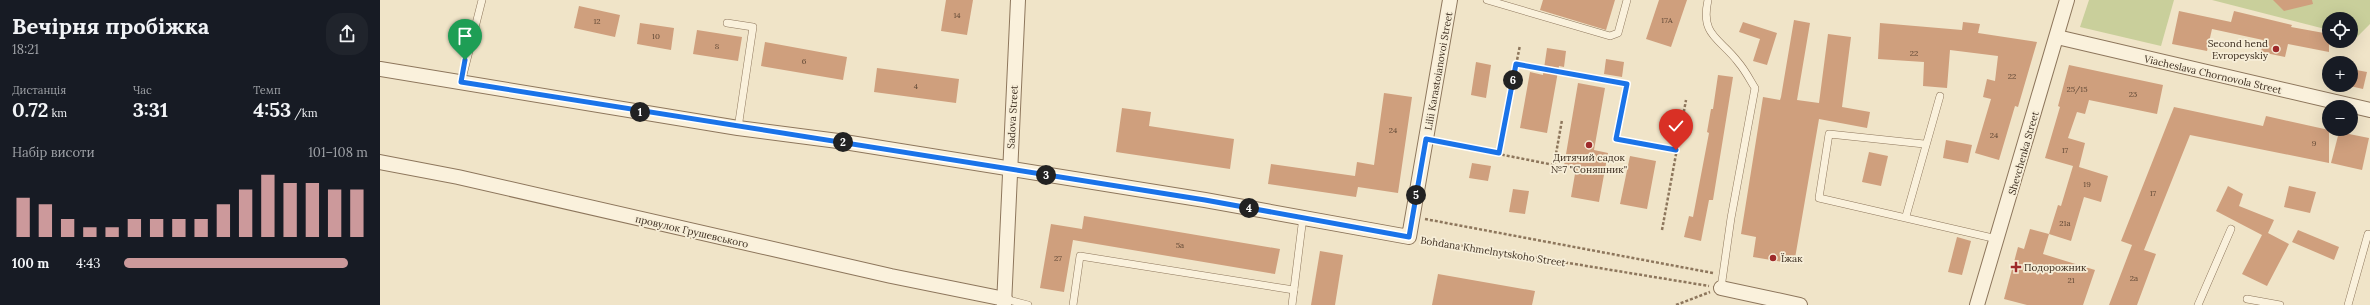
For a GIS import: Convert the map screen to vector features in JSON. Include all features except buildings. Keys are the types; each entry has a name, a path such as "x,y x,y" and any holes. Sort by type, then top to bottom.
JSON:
{"street":[{"name":"Sadova Street","path":"1004,302 1018,0"},
{"name":"Lilii Karastoianovoi Street","path":"1409,237 1450,0"},
{"name":"Shevchenka Street","path":"1977,305 2067,0"},
{"name":"Viacheslava Chornovola Street","path":"2057,38 2370,110"},
{"name":"Bohdana Khmelnytskoho Street","path":"380,69 738,128 838,141 1010,169 1303,217 1409,237"},
{"name":"провулок Грушевського","path":"380,162 458,177 1004,302"},
{"path":"1722,282 1800,305"}],"lane":[{"path":"461,82 482,0"},
{"path":"1487,0 1610,36 1618,33 1627,0"},
{"path":"1708,0 1705,14 1710,33 1738,62 1755,88 1731,218 1722,282"},
{"path":"728,23 753,27 738,128"},
{"path":"1906,216 1924,144 1940,96"},
{"path":"1924,144 1829,134 1819,198 1906,216 1997,238"},
{"path":"1292,305 1303,217"},
{"path":"2198,305 2232,229"},
{"path":"2348,305 2368,234"},
{"path":"1074,305 1080,256 1294,290"},
{"path":"2247,299 2280,305"},
{"path":"1004,302 1028,305"}],"path":[{"path":"1499,153 1520,45"},
{"path":"1516,64 1627,84 1616,139 1676,150"},
{"path":"1662,230 1686,100"},
{"path":"1426,139 1554,165 1562,120"},
{"path":"1412,216 1722,282"},
{"name":"Bohdana Khmelnytskoho Street","path":"1409,237 1722,282"},
{"path":"1676,305 1722,282"}],"green space":[{"path":"2089,0 2174,0 2161,46 2080,27"},
{"path":"2212,0 2370,0 2370,24 2358,36 2358,12 2322,12 2322,28"}],"place":[{"name":"Second hend Evropeyskiy","path":"2276,49"},
{"name":"Дитячий садок №7 \"Соняшник\"","path":"1589,145"},
{"name":"Їжак","path":"1773,258"},
{"name":"Подорожник","path":"2016,267"}],"route":[{"path":"465,60 461,82 738,128 838,141 1205,200 1409,237 1426,139 1499,153 1516,64 1627,84 1616,139 1676,150"}]}
